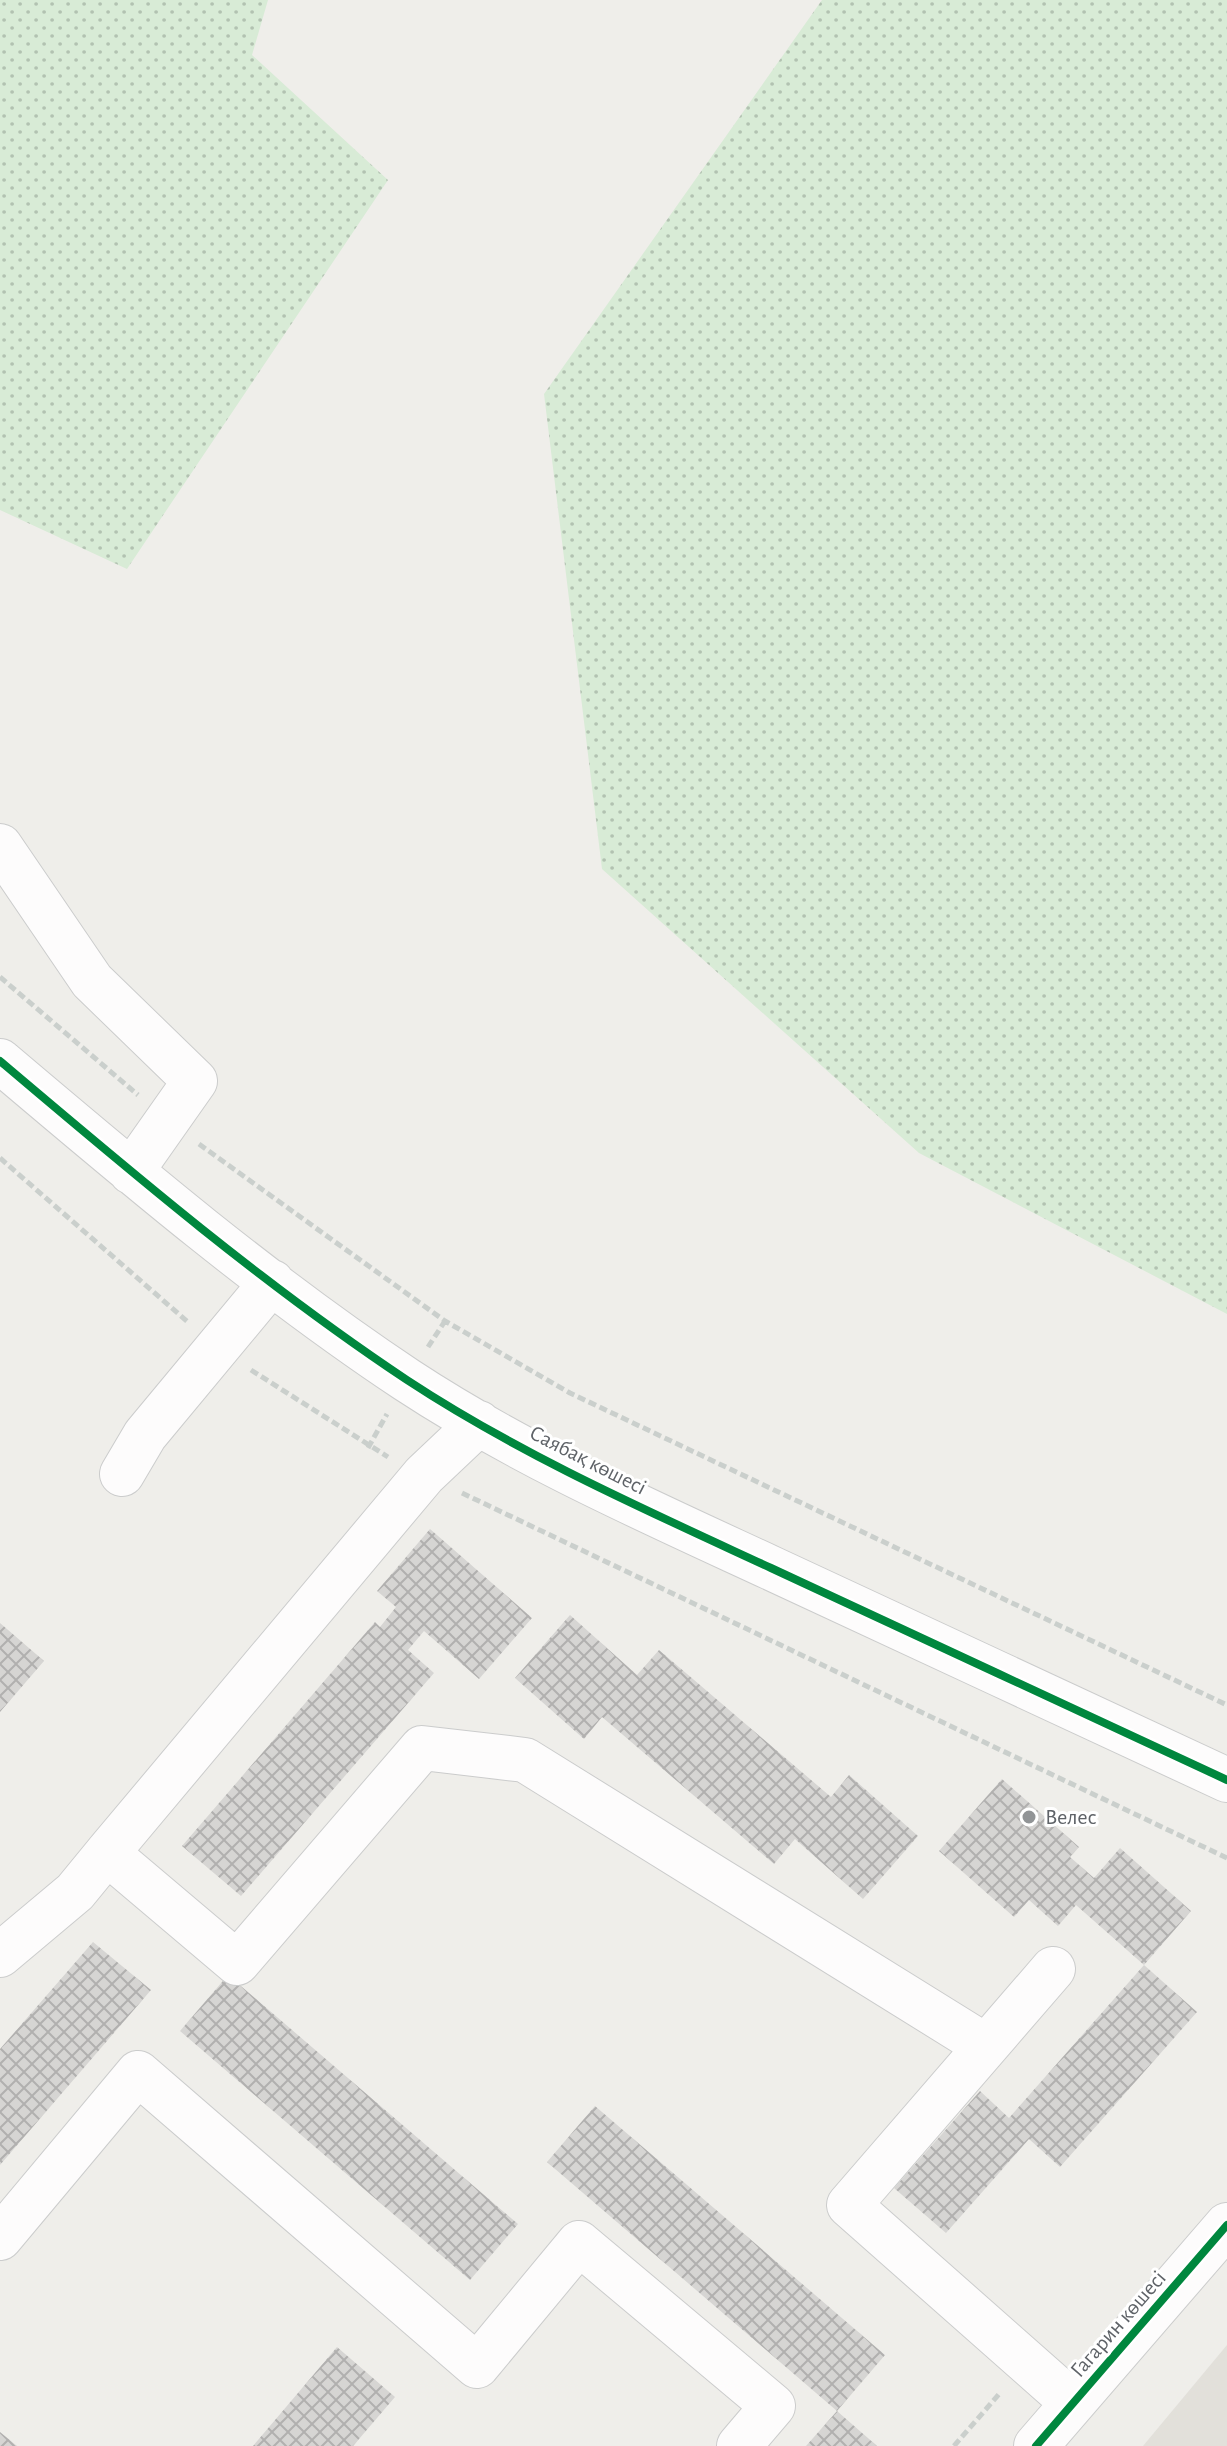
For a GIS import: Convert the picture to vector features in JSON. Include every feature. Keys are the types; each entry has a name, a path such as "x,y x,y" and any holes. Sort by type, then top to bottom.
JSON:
{"street":[{"path":"0,846 92,981 195,1081 131,1172"},
{"name":"Саябақ көшесі","path":"0,1061 131,1172 272,1282 407,1380 479,1423 608,1492 1227,1780"},
{"path":"134,1484 145,1435 272,1282"},
{"path":"0,1955 75,1892 424,1475 479,1423"},
{"path":"107,1853 237,1963 422,1748 525,1760 984,2045"},
{"path":"1053,1969 984,2045 849,2205 1073,2403"},
{"path":"0,2238 138,2073 477,2366 579,2243 773,2406 739,2446"},
{"name":"Гагарин көшесі","path":"1036,2446 1227,2225"}],"path":[{"path":"0,977 169,1122 445,1321 570,1393 1227,1705"},
{"path":"0,1158 219,1349 368,1448 1227,1858"},
{"path":"954,2446 1027,2362"}],"shaded area":[{"path":"1227,2345 1227,2446 1143,2446"}],"green space":[{"path":"0,0 268,0 252,55 388,180 127,569 0,510"},
{"path":"822,0 1227,0 1227,1314 919,1153 602,869 544,394"}],"building":[{"path":"430,1529 532,1618 479,1679 424,1631 408,1650 434,1673 241,1896 182,1846 375,1622 380,1627 396,1607 377,1591"},
{"path":"570,1615 637,1675 659,1650 831,1797 849,1775 918,1836 863,1899 795,1839 774,1864 602,1717 584,1739 515,1678"},
{"path":"0,1623 44,1661 0,1712"},
{"path":"1002,1779 1079,1847 1070,1857 1094,1878 1120,1848 1191,1911 1144,1965 1076,1905 1058,1926 1029,1900 1014,1917 939,1851"},
{"path":"93,1942 151,1990 0,2165 0,2049"},
{"path":"1144,1965 1197,2012 1060,2167 1029,2139 946,2233 894,2188 980,2091 1009,2118"},
{"path":"228,1975 518,2224 470,2280 180,2031"},
{"path":"595,2106 885,2355 837,2411 547,2162"},
{"path":"337,2347 395,2397 353,2446 253,2446"},
{"path":"837,2411 877,2446 806,2446"},
{"path":"0,2432 17,2446 0,2446"}],"cycle path":[{"path":"0,1061 250,1267 354,1344 450,1407 632,1503 1227,1780"},
{"path":"1036,2446 1227,2225"}],"place":[{"name":"Велес","path":"1029,1817"}]}
